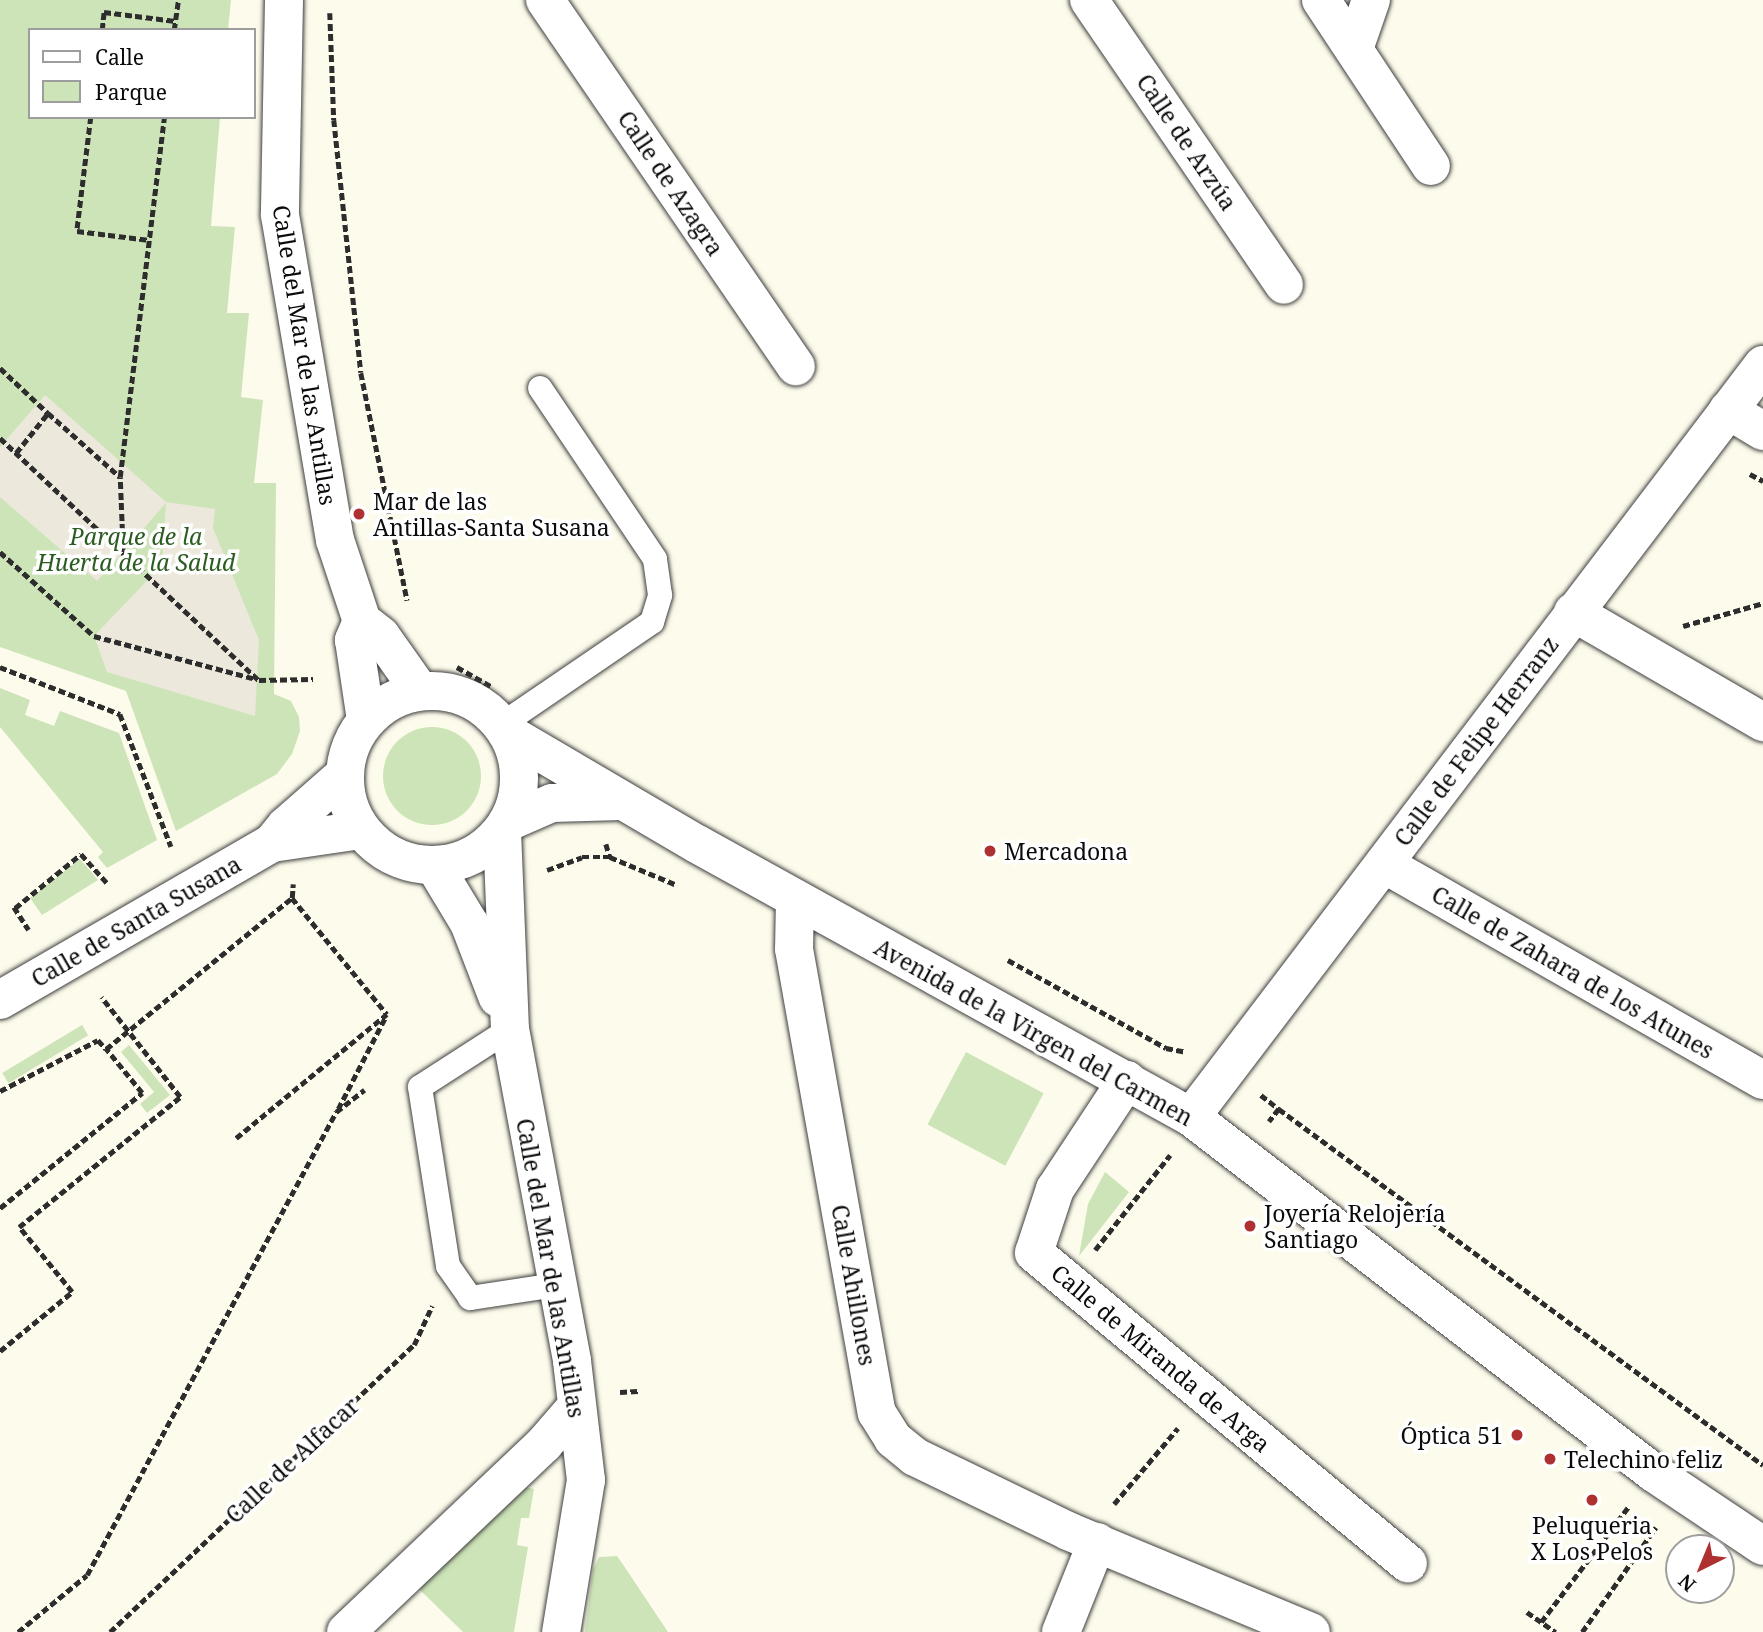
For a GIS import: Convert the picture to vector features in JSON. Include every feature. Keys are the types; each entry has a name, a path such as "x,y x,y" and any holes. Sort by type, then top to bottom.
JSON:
{"street":[{"name":"Calle del Mar de las Antillas","path":"284,0 280,215 335,540 362,621 381,636 420,691"},
{"name":"Calle de Azagra","path":"545,0 796,366"},
{"path":"1321,0 1431,166"},
{"path":"1354,49 1371,0"},
{"name":"Calle de Arzúa","path":"1099,15 1284,285"},
{"name":"Calle de Felipe Herranz","path":"1191,1117 1763,365"},
{"path":"1728,410 1763,431"},
{"path":"1573,612 1763,722"},
{"name":"Calle del Mar de las Antillas","path":"362,621 354,640 366,720"},
{"path":"505,827 518,793 518,761 512,721 453,694 420,691 391,701 366,720 350,746 344,775 348,804 361,830 382,850 407,862 434,865 483,849 505,827 552,803 621,801"},
{"name":"Avenida de la Virgen del Carmen","path":"512,721 621,801 1191,1117 1654,1473 1763,1546"},
{"name":"Calle de Santa Susana","path":"0,1000 272,843 286,826 344,775"},
{"name":"Calle del Mar de las Antillas","path":"505,827 510,1028 556,1285 586,1480 561,1632"},
{"name":"Calle de Santa Susana","path":"272,843 361,830"},
{"name":"Calle de Zahara de los Atunes","path":"1384,864 1763,1080"},
{"name":"Calle del Mar de las Antillas","path":"434,865 469,923 510,1028"},
{"name":"Calle Ahillones","path":"795,899 794,949 877,1413 893,1439 915,1457 1101,1529"},
{"name":"Calle de Miranda de Arga","path":"1127,1080 1055,1189 1034,1253 1408,1563"},
{"path":"346,1632 544,1444 576,1407"},
{"path":"1060,1632 1101,1529 1311,1632"}],"lane":[{"path":"512,721 652,622 660,595 655,559 540,388"},
{"path":"510,1028 421,1087 448,1266 470,1298 556,1285"}],"path":[{"path":"174,28 178,0"},
{"path":"330,1 334,120 361,373 408,605"},
{"path":"102,28 104,12 176,21"},
{"path":"91,119 78,231 149,240"},
{"path":"123,552 120,477 164,119"},
{"path":"0,368 120,477"},
{"path":"16,453 48,414"},
{"path":"0,438 259,680"},
{"path":"0,552 94,636 259,680 313,679"},
{"path":"1632,645 1763,603"},
{"path":"449,662 512,721"},
{"path":"0,667 120,714 171,846"},
{"path":"29,930 14,907 81,854 107,883"},
{"path":"106,1049 292,898 294,886"},
{"path":"292,898 387,1014"},
{"path":"1008,960 1166,1048 1189,1053 1208,1047 1223,1029 1247,1045"},
{"path":"0,1351 72,1292 19,1227 180,1097 101,997"},
{"path":"18,1632 87,1575 387,1014"},
{"path":"236,1139 387,1014"},
{"path":"0,1091 98,1040 142,1093 0,1208"},
{"path":"1252,1088 1763,1465"},
{"path":"336,1112 364,1090"},
{"path":"1241,1156 1279,1109"},
{"path":"1091,1254 1173,1150"},
{"name":"Calle de Alfacar","path":"110,1632 414,1345 431,1306 470,1298"},
{"path":"627,1395 638,1391"},
{"path":"1101,1529 1147,1466"},
{"path":"1541,1622 1633,1501"},
{"path":"1582,1632 1661,1520"},
{"path":"1527,1612 1547,1630 1556,1632"}],"green space":[{"name":"Parque de la Huerta de la Salud","path":"0,0 231,0 228,28 28,28 28,119 220,119 211,226 235,227 227,313 249,313 241,397 263,400 254,483 276,483 274,694 291,701 299,717 300,731 292,754 277,774 176,831 126,691 0,647"},
{"path":"0,688 30,700 25,715 54,726 60,711 119,733 157,840 107,868 98,857 103,852 0,727"},
{"path":"432,727 451,731 466,742 477,757 481,776 477,795 466,810 451,821 432,825 413,821 398,810 387,795 383,776 387,757 398,742 413,731"},
{"path":"80,859 98,880 42,915 30,898"},
{"path":"82,1025 88,1035 8,1083 2,1073"},
{"path":"129,1045 170,1095 147,1113 140,1104 154,1092 121,1052"},
{"path":"966,1052 1044,1093 1005,1166 928,1124"},
{"path":"1105,1172 1129,1192 1079,1256 1088,1204"},
{"path":"521,1486 534,1489 529,1518 521,1518 517,1545 528,1547 514,1632 463,1632 418,1588"},
{"path":"617,1556 668,1632 585,1632 593,1570 599,1557"}],"shaded area":[{"path":"45,395 166,502 215,509 213,528 259,640 255,716 107,672 94,636 162,565 166,503 97,581 0,497 0,447"}],"place":[{"name":"Mar de las Antillas-Santa Susana","path":"359,514"},
{"name":"Mercadona","path":"990,851"},
{"name":"Joyería Relojería Santiago","path":"1250,1226"},
{"name":"Óptica 51","path":"1517,1435"},
{"name":"Telechino feliz","path":"1550,1459"},
{"name":"Peluqueria X Los Pelos","path":"1592,1500"}]}
